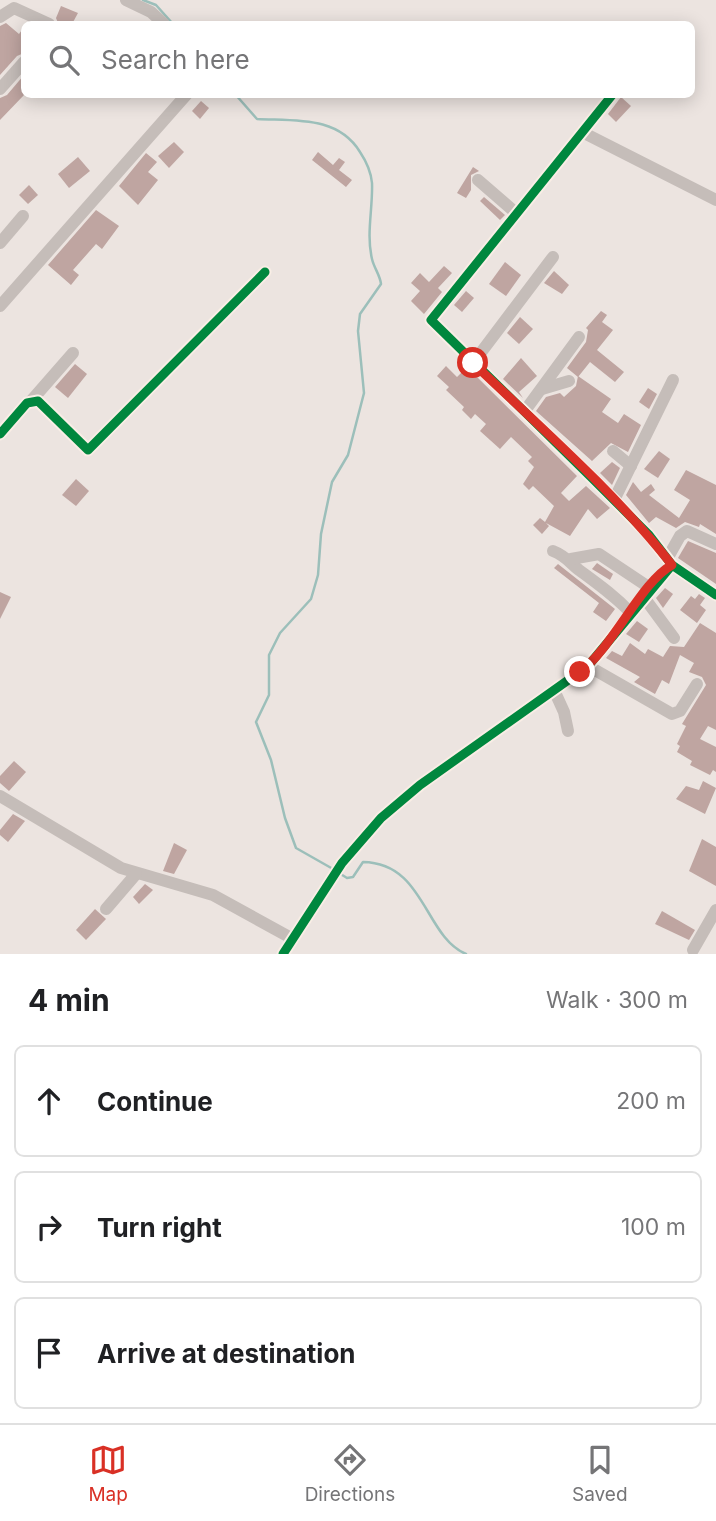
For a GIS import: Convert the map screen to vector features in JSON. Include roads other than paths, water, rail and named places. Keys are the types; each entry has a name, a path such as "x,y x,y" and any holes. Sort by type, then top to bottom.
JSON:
{"street":[{"path":"126,0 151,12 161,21"},
{"path":"0,17 14,8 42,21"},
{"path":"0,89 21,65"},
{"path":"0,306 183,98"},
{"path":"609,98 431,320 614,500 670,562 716,595"},
{"path":"582,132 716,200"},
{"path":"478,180 516,213"},
{"path":"0,243 23,216"},
{"path":"473,363 553,257"},
{"path":"31,401 38,401 88,450 265,272"},
{"path":"524,412 579,337"},
{"path":"0,434 73,353"},
{"path":"614,500 673,380"},
{"path":"541,390 569,381"},
{"path":"613,451 631,466"},
{"path":"283,954 342,863 381,818 420,785 588,666 670,562 680,536 687,531 716,544"},
{"path":"553,551 571,559 577,568 595,580 631,613"},
{"path":"571,559 598,554 647,592 674,638"},
{"path":"588,666 672,714 680,711 697,684"},
{"path":"554,690 564,712 568,731"},
{"path":"0,796 110,862 136,874 213,895 293,939"},
{"path":"106,909 136,874"},
{"path":"693,950 716,910"}],"waterway":[{"path":"143,0 156,5 170,21"},
{"path":"239,98 257,119 315,123 340,132 351,140 362,155 372,183 370,250 381,284 360,314 358,331 364,393 348,455 332,482 321,534 318,575 311,599 280,633 269,655 269,695 256,722 271,760 285,818 296,848 333,869"},
{"path":"339,873 347,878 353,877 363,862 384,866 399,874 412,887 441,932 452,945 466,954"}]}
